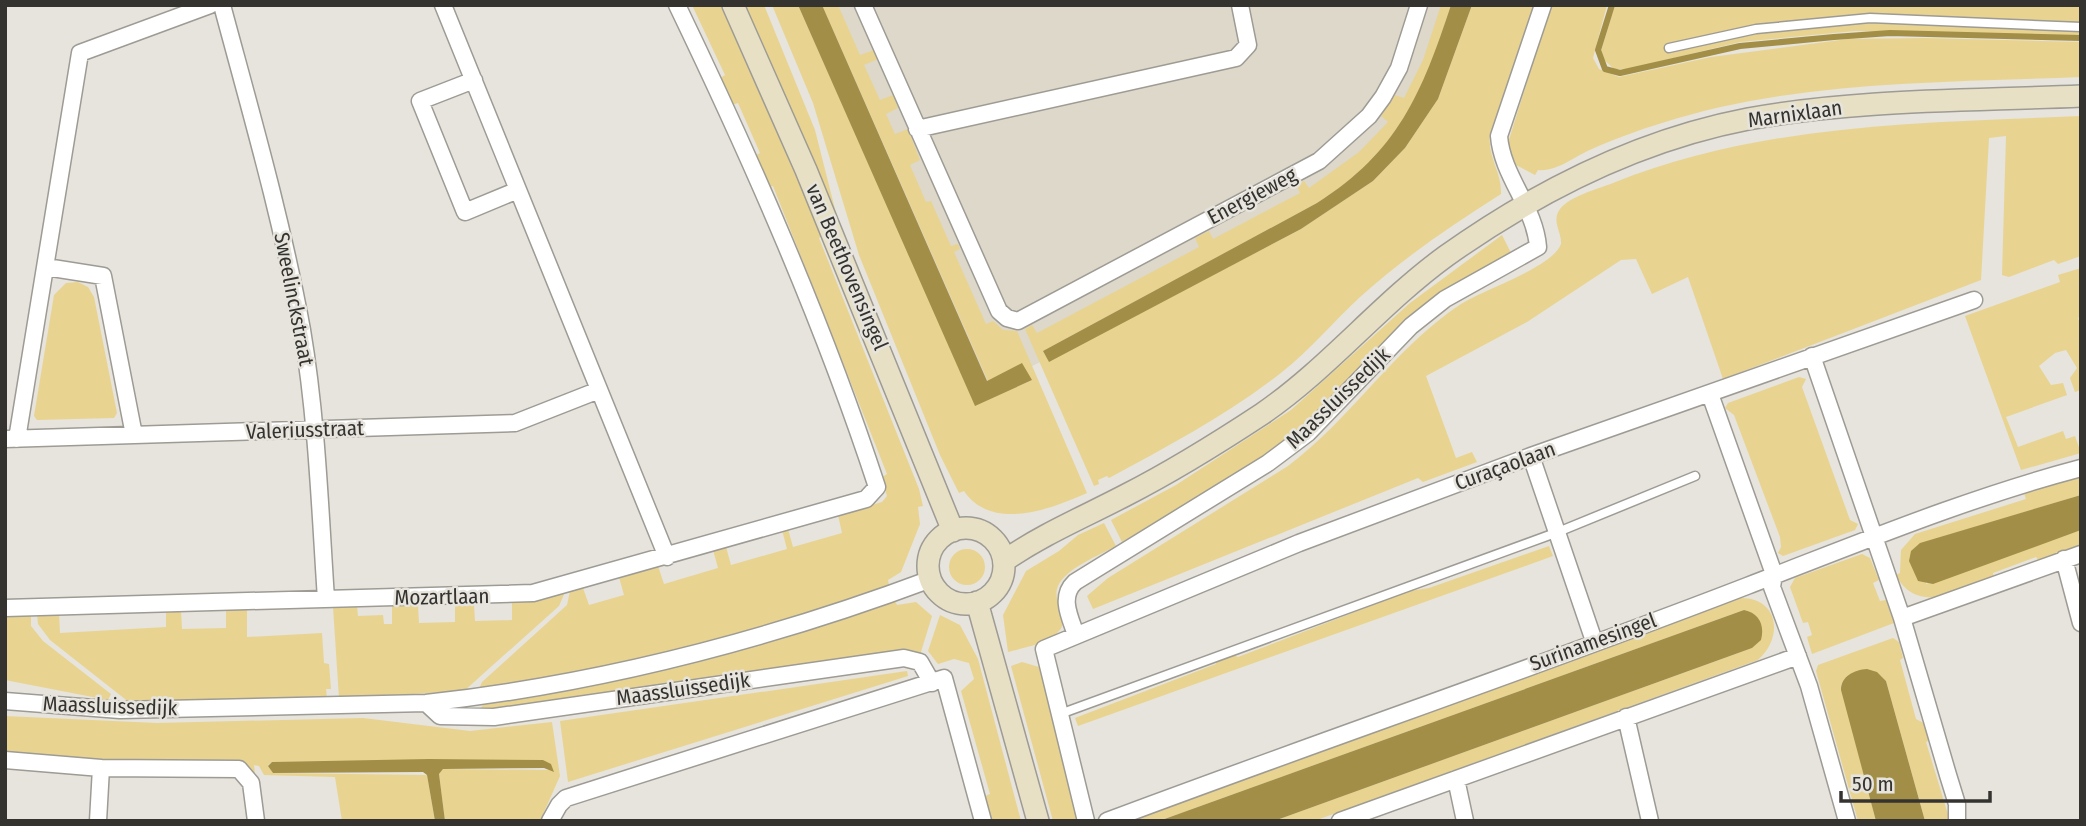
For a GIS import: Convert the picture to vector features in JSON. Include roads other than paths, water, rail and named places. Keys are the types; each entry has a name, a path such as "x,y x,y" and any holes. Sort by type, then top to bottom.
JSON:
{"street":[{"path":"11,439 46,267 80,53 211,5"},
{"name":"Sweelinckstraat","path":"222,5 275,201 302,331 316,430 326,600"},
{"path":"443,5 667,557"},
{"name":"Mozartlaan","path":"5,608 533,593 866,499 877,487 850,408 751,165 677,5"},
{"name":"van Beethovensingel","path":"733,5 806,170 953,531"},
{"path":"863,5 917,129 1236,58 1248,45 1240,5"},
{"name":"Energieweg","path":"917,129 999,310 1007,318 1018,321 1319,161 1369,116 1383,97 1399,68 1419,5"},
{"name":"Maassluissedijk","path":"1076,635 1066,604 1068,588 1074,582 1268,463 1308,433 1411,326 1445,299 1538,247 1525,205 1501,155 1499,136 1543,5"},
{"path":"474,80 420,101 465,212 518,190"},
{"name":"Marnixlaan","path":"1525,205 1598,168 1644,149 1746,120 1839,107 2081,96"},
{"name":"Maassluissedijk","path":"1000,552 1029,530 1056,528 1093,511 1172,469 1263,413 1334,356 1418,278 1525,205"},
{"path":"46,267 103,276 134,435"},
{"name":"Curaçaolaan","path":"1060,714 1044,649 1299,543 1531,456 1973,299"},
{"path":"1812,356 1902,618 1926,706 1936,726 1948,775 1952,781 1957,821"},
{"name":"Valeriusstraat","path":"11,439 515,423 599,390"},
{"path":"1710,394 1774,574 1772,587 1798,656 1847,821"},
{"path":"1531,456 1594,641"},
{"name":"Surinamesingel","path":"1107,821 1872,537 2025,483 2081,468"},
{"path":"977,530 1000,552 998,586 977,602 955,602 944,597 931,579 929,559 932,550 937,542 953,531 977,530"},
{"path":"1902,618 2081,554"},
{"path":"2064,559 2081,623"},
{"name":"Maassluissedijk","path":"11,699 120,710 426,703 573,681 692,655 825,616 931,579"},
{"path":"977,602 1038,821"},
{"path":"1340,821 1798,656"},
{"name":"Maassluissedijk","path":"426,703 440,716 494,716 904,659 920,662 938,681"},
{"path":"550,821 559,804 566,799 938,681 983,821"},
{"path":"1060,714 1086,821"},
{"path":"1626,717 1650,821"},
{"path":"5,760 101,768 239,769 251,783 256,821"},
{"path":"98,821 101,768"},
{"path":"1456,779 1465,821"}],"lane":[{"path":"1669,48 1756,29 1870,18 2077,27 2081,17"},
{"path":"1060,714 1558,532 1695,476"}],"waterway":[{"path":"1612,5 1598,50 1605,69 1620,73 1740,46 1834,37 1890,33 2081,38"}]}
